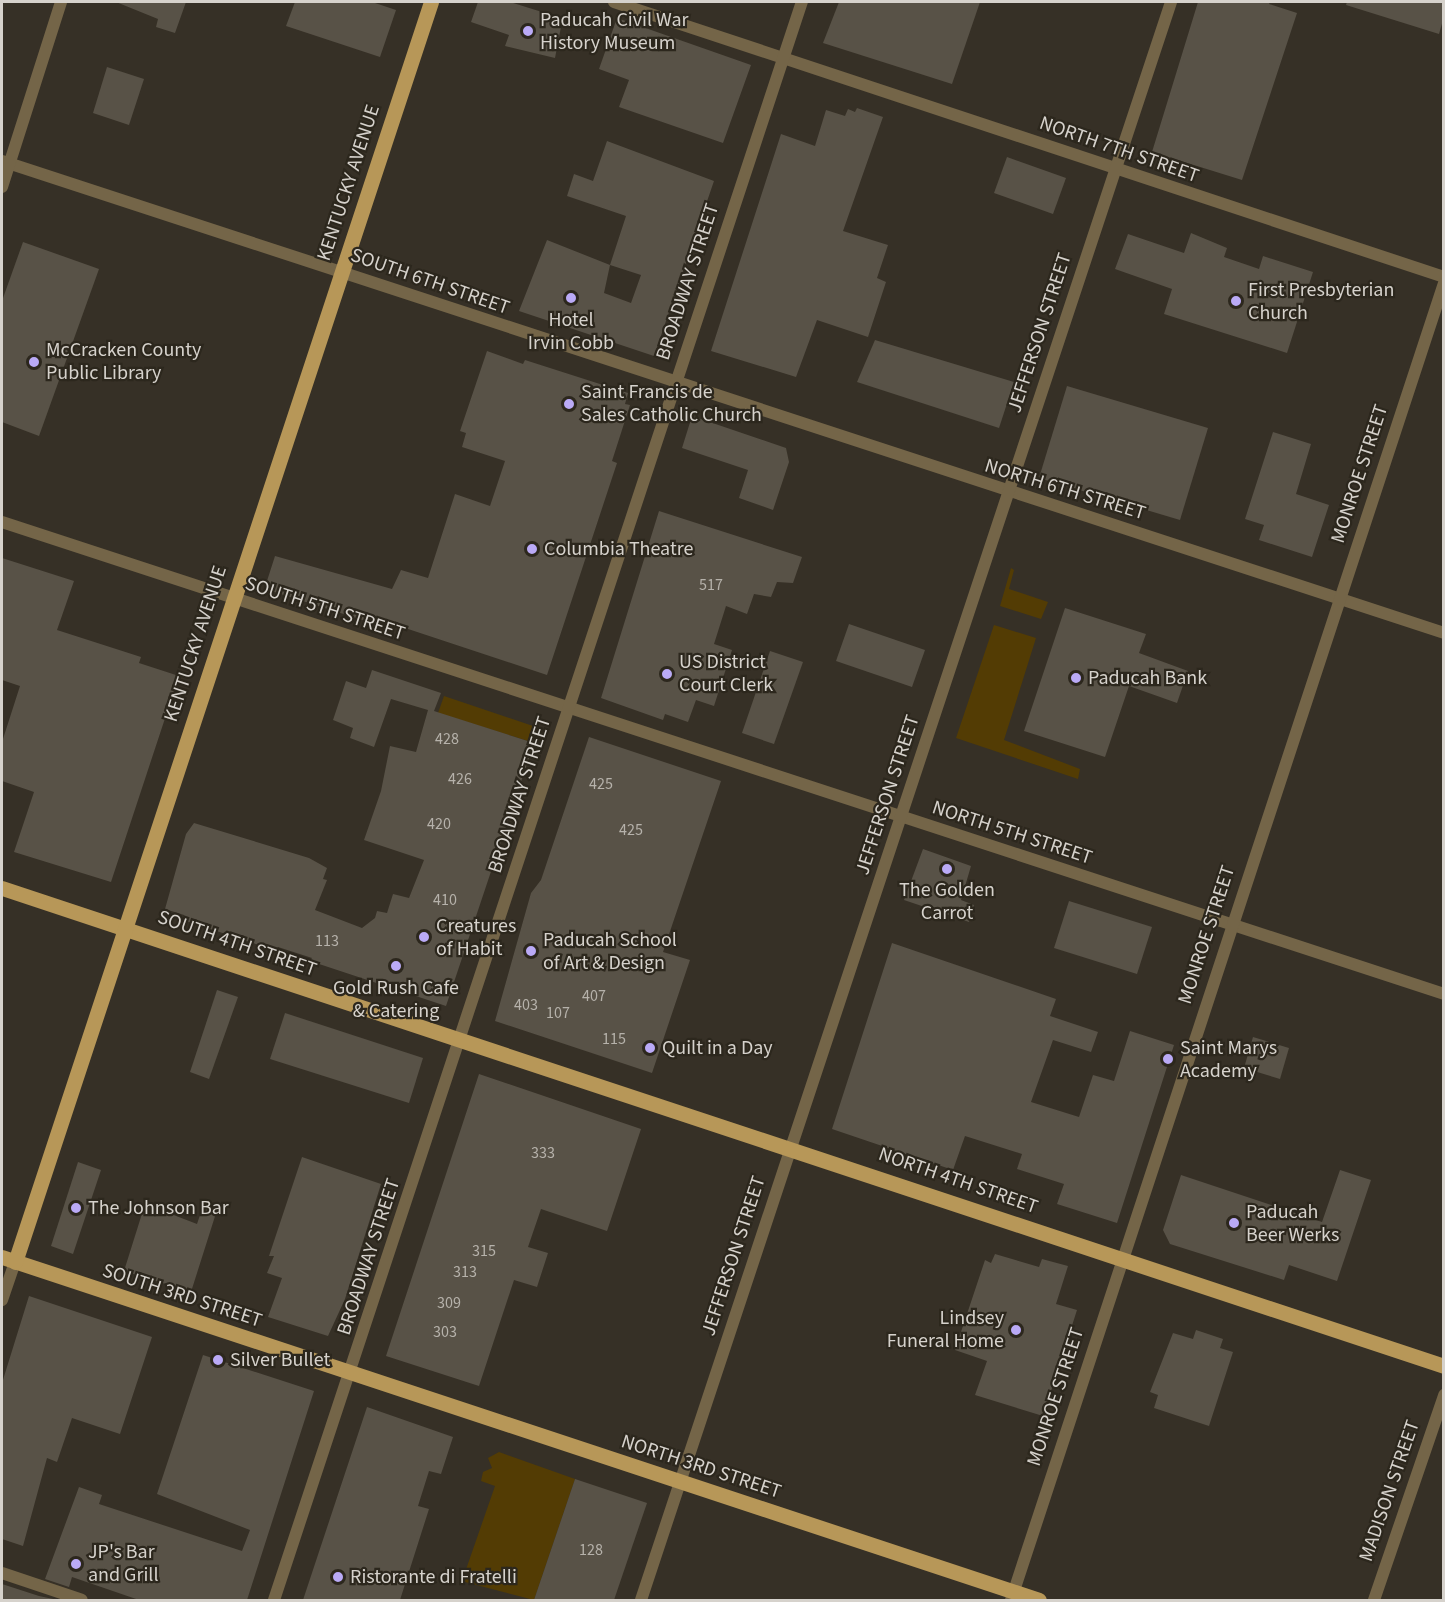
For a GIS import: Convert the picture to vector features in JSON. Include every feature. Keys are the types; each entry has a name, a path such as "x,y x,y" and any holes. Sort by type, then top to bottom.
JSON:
{"main road":[{"name":"KENTUCKY AVENUE","path":"8,1260 124,928 430,2"},
{"name":"SOUTH 4TH STREET","path":"2,888 459,1041"},
{"name":"NORTH 4TH STREET","path":"459,1041 1122,1258 1443,1366"},
{"name":"SOUTH 3RD STREET","path":"8,1260 350,1373"},
{"name":"NORTH 3RD STREET","path":"350,1373 681,1482 1013,1596 1039,1600"}],"street":[{"path":"2,187 5,163 61,2"},
{"name":"NORTH 7TH STREET","path":"614,2 1443,277"},
{"name":"BROADWAY STREET","path":"274,1600 802,2"},
{"name":"JEFFERSON STREET","path":"641,1600 1171,2"},
{"name":"SOUTH 6TH STREET","path":"5,163 675,384"},
{"name":"MONROE STREET","path":"1013,1596 1443,283"},
{"name":"NORTH 6TH STREET","path":"675,384 1443,633"},
{"name":"SOUTH 5TH STREET","path":"2,522 568,710"},
{"name":"NORTH 5TH STREET","path":"568,710 1443,994"},
{"name":"KENTUCKY AVENUE","path":"2,1300 8,1260"},
{"name":"MADISON STREET","path":"1374,1600 1443,1395"},
{"path":"2,1573 82,1600"}],"shaded area":[{"path":"1011,568 1014,570 1009,589 1048,602 1041,619 1000,606"},
{"path":"994,625 1036,638 1004,740 1080,769 1078,779 956,738"},
{"path":"444,696 533,726 528,741 438,713"},
{"path":"499,1452 575,1479 534,1600 465,1582 463,1578 495,1486 481,1481 483,1472 492,1468 488,1458"}],"building":[{"path":"116,2 186,2 175,33 156,27 158,19"},
{"path":"295,2 372,2 396,10 380,57 286,26"},
{"name":"Paducah Civil War History Museum","path":"478,2 510,2 542,12 540,18 561,27 555,58 505,46 509,35 471,22"},
{"path":"839,2 980,2 952,84 823,43"},
{"path":"1198,2 1270,2 1269,4 1297,13 1242,180 1152,152"},
{"path":"1347,2 1443,2 1443,20 1439,34 1346,5"},
{"path":"617,18 751,65 723,143 619,107 629,80 599,69"},
{"path":"107,67 144,79 129,125 93,113"},
{"path":"857,108 883,117 843,231 888,245 877,278 886,282 868,337 817,320 796,377 711,351 781,134 815,146 826,110 845,116 848,109 855,112"},
{"path":"607,141 714,181 654,356 519,311 547,240 610,265 626,216 567,196 574,174 593,181","holes":["610,265 641,275 631,303 604,293"]},
{"path":"1007,157 1066,178 1053,214 994,193"},
{"name":"First Presbyterian Church","path":"1191,233 1227,248 1224,257 1259,269 1263,256 1313,272 1287,353 1164,314 1172,289 1115,269 1128,234 1184,253"},
{"name":"McCracken County Public Library","path":"23,242 99,269 39,436 2,422 2,301"},
{"path":"875,340 1014,382 999,428 857,382"},
{"path":"487,351 523,364 525,360 628,393 625,404 630,405 612,461 617,463 547,675 396,625 394,630 268,590 266,584 275,556 392,589 401,570 428,578 455,494 490,506 505,461 462,447 466,433 460,431"},
{"path":"1067,386 1208,428 1180,520 1039,478"},
{"path":"692,416 786,448 789,462 773,510 739,498 748,470 682,448"},
{"path":"1273,432 1311,444 1296,494 1329,505 1312,557 1259,540 1264,525 1245,519"},
{"path":"659,511 802,557 793,583 777,582 771,597 754,594 747,614 726,606 714,644 732,650 714,706 696,700 688,722 665,714 663,720 601,698"},
{"path":"2,558 74,581 57,630 141,657 139,663 179,676 111,882 14,852 34,792 2,781 2,742 20,686 2,680"},
{"path":"1065,608 1146,634 1139,653 1188,671 1177,703 1129,686 1105,757 1024,731"},
{"path":"849,624 925,650 912,687 836,661"},
{"path":"770,651 803,662 774,744 742,733"},
{"path":"372,670 441,693 434,711 534,743 446,1006 310,961 312,958 278,947 277,951 183,920 184,915 165,909 186,834 194,823 309,858 327,868 323,879 327,880 315,910 362,928 375,918 377,911 387,913 393,894 409,898 424,860 364,840 381,791 390,746 416,752 428,710 391,699 374,747 350,738 353,728 333,720 346,681 366,688"},
{"path":"589,737 721,781 663,952 690,960 652,1073 495,1021 531,893 541,880"},
{"path":"923,849 971,866 961,900 974,905 969,922 904,900"},
{"path":"1069,901 1152,927 1137,974 1054,948"},
{"path":"892,943 1056,999 1050,1016 1098,1032 1091,1052 1053,1040 1031,1102 1079,1117 1093,1075 1114,1081 1130,1031 1174,1045 1117,1223 1057,1204 1064,1184 1017,1169 1022,1154 965,1136 953,1170 832,1129"},
{"path":"217,990 238,997 209,1079 190,1072"},
{"path":"285,1013 423,1058 409,1103 270,1059"},
{"path":"1253,1037 1289,1048 1280,1079 1244,1068"},
{"path":"479,1074 641,1129 607,1231 541,1209 528,1247 548,1253 537,1287 514,1280 479,1386 386,1356"},
{"path":"302,1157 381,1184 345,1299 328,1336 268,1317 282,1278 267,1273 274,1256 269,1256"},
{"name":"The Johnson Bar","path":"78,1162 101,1170 73,1254 51,1246"},
{"name":"Paducah Beer Werks","path":"1340,1170 1371,1180 1337,1281 1289,1265 1284,1280 1170,1244 1163,1230 1181,1175 1322,1222"},
{"path":"145,1204 197,1224 203,1206 217,1210 191,1292 124,1271"},
{"name":"Lindsey Funeral Home","path":"995,1254 1039,1267 1042,1259 1068,1266 1056,1304 1077,1310 1043,1416 975,1395 987,1361 955,1350 985,1260 991,1263"},
{"path":"29,1296 152,1337 120,1434 72,1418 57,1462 47,1458 23,1546 2,1539 2,1383"},
{"path":"1196,1330 1223,1339 1220,1348 1233,1352 1209,1426 1154,1408 1158,1395 1150,1392 1173,1333 1193,1339"},
{"path":"203,1355 314,1391 247,1600 139,1600 72,1577 69,1587 45,1579 79,1487 102,1495 99,1504 242,1551 250,1530 157,1494"},
{"path":"367,1407 453,1437 441,1474 429,1471 418,1506 429,1509 400,1600 303,1600"},
{"path":"575,1479 647,1503 614,1600 534,1600"},
{"path":"2,1584 39,1596 58,1600 2,1600"}],"place":[{"name":"Paducah Civil War History Museum","path":"528,31"},
{"name":"Hotel Irvin Cobb","path":"571,298"},
{"name":"First Presbyterian Church","path":"1236,301"},
{"name":"McCracken County Public Library","path":"34,362"},
{"name":"Saint Francis de Sales Catholic Church","path":"569,404"},
{"name":"Columbia Theatre","path":"532,549"},
{"name":"US District Court Clerk","path":"667,674"},
{"name":"Paducah Bank","path":"1076,678"},
{"name":"The Golden Carrot","path":"947,869"},
{"name":"Creatures of Habit","path":"424,937"},
{"name":"Paducah School of Art & Design","path":"531,951"},
{"name":"Gold Rush Cafe & Catering","path":"396,966"},
{"name":"Quilt in a Day","path":"650,1048"},
{"name":"Saint Marys Academy","path":"1168,1059"},
{"name":"The Johnson Bar","path":"76,1208"},
{"name":"Paducah Beer Werks","path":"1234,1223"},
{"name":"Lindsey Funeral Home","path":"1016,1330"},
{"name":"Silver Bullet","path":"218,1360"},
{"name":"JP's Bar and Grill","path":"76,1564"},
{"name":"Ristorante di Fratelli","path":"338,1577"}]}
